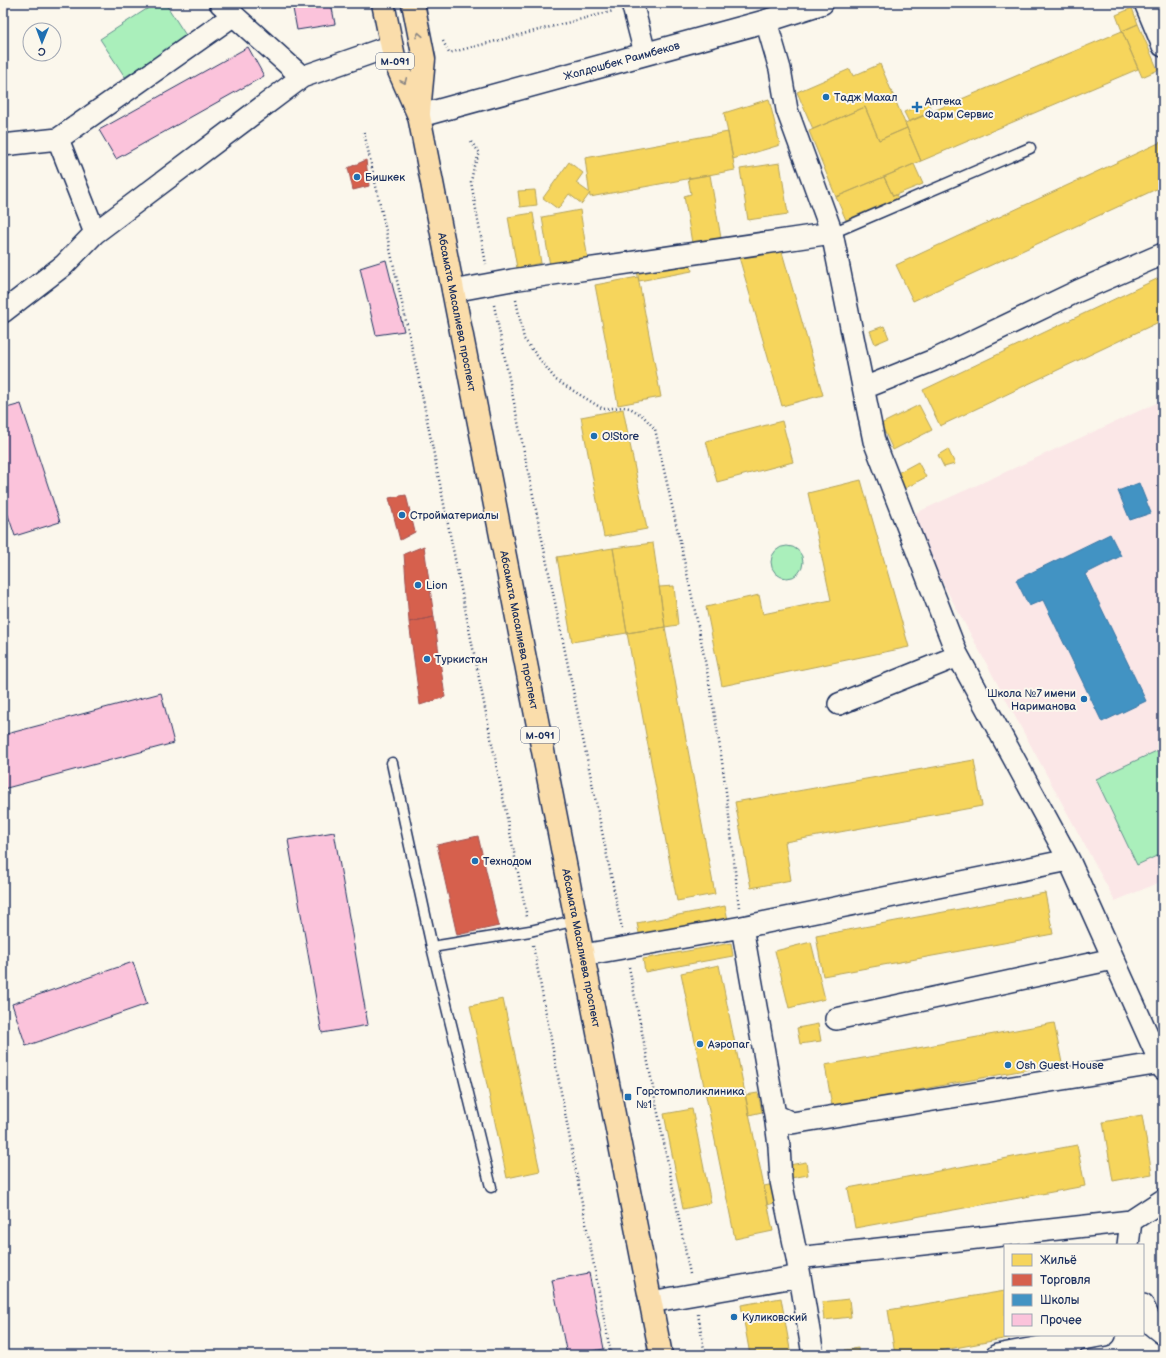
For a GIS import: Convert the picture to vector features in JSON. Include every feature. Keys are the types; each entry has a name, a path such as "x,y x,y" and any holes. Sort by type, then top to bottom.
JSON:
{"main road":[{"name":"Абсамата Масалиева проспект","path":"383,3 395,62 419,116 661,1355"},
{"name":"М-091","path":"413,3 424,59 419,116"},
{"name":"Жолдошбек Раимбеков","path":"419,116 766,21 822,3"}],"street":[{"path":"1145,3 1163,46"},
{"path":"632,4 645,53"},
{"path":"3,145 58,139 227,9 302,77"},
{"path":"766,21 780,69 788,110 832,233 874,441 958,656 1069,860 1162,1066 792,1123 775,1115"},
{"path":"3,312 64,265 95,233 302,77 391,46"},
{"path":"58,139 95,233"},
{"path":"453,291 512,280 832,233"},
{"path":"864,388 934,360 1078,291 1163,254"},
{"path":"838,704 958,656"},
{"path":"583,955 625,946 742,927 1069,860"},
{"path":"742,927 775,1115 781,1180 813,1355"},
{"path":"836,1018 1113,959"},
{"path":"650,1302 694,1295 798,1267 1132,1221 1163,1200"},
{"path":"1128,1244 1132,1221"},
{"path":"1144,1307 1153,1329"},
{"path":"997,1355 1099,1336"}],"lane":[{"path":"832,233 1030,148"},
{"path":"392,763 432,947 491,1187"},
{"path":"432,947 530,931 577,920"},
{"path":"1071,1355 1083,1339"}],"path":[{"path":"449,53 632,4"},
{"path":"364,132 418,375 530,931 611,1355"},
{"path":"471,142 480,153 474,166 471,182 490,284 625,946 705,1355"},
{"path":"512,280 524,339 556,380 603,409 623,407 630,408 643,416 654,429 690,589 716,727 742,927"}],"shaded area":[{"name":"Школа №7 имени Нариманова","path":"1163,400 1163,881 1115,901 907,517"}],"green space":[{"path":"156,3 165,3 187,37 125,77 100,39"},
{"path":"784,546 790,546 800,553 803,562 802,568 796,575 790,578 784,578 774,571 771,565 771,559 778,549"},
{"path":"1163,748 1163,853 1137,865 1096,779"}],"building: Жильё":[{"path":"1132,8 1138,24 1122,31 1116,15"},
{"path":"1138,24 1158,70 1142,77 1122,31"},
{"path":"1122,31 1138,69 921,161 905,123"},
{"path":"880,64 907,128 879,140 865,107 813,129 797,92 850,69 853,76"},
{"path":"769,99 780,145 733,159 724,113"},
{"path":"928,102 933,112 909,122 904,112"},
{"path":"865,107 879,140 907,128 921,161 836,197 809,131"},
{"path":"728,132 735,170 590,197 585,158"},
{"path":"1163,141 1163,186 913,301 896,265"},
{"path":"569,162 583,173 576,183 590,193 582,204 569,194 558,209 543,198"},
{"path":"780,163 788,214 748,220 740,169"},
{"path":"914,164 923,184 893,196 884,177"},
{"path":"710,175 721,238 692,243 684,196 691,194 688,178"},
{"path":"884,177 893,196 896,195 898,198 846,220 836,197"},
{"path":"535,190 537,205 520,207 518,191"},
{"path":"580,210 588,260 550,266 542,217"},
{"path":"533,213 541,263 517,268 508,217"},
{"path":"780,245 823,395 782,406 739,257"},
{"path":"689,256 692,271 639,281 636,266"},
{"path":"1163,276 1163,320 940,426 923,390"},
{"path":"638,277 661,397 618,405 595,285"},
{"path":"884,326 889,338 875,344 870,331"},
{"path":"919,405 932,430 893,450 881,424"},
{"path":"623,409 647,529 604,537 581,417"},
{"path":"782,421 793,462 717,482 706,441"},
{"path":"948,449 955,464 944,467 938,455"},
{"path":"918,462 926,477 902,490 894,475"},
{"path":"861,480 909,647 722,686 706,607 759,595 763,614 831,600 808,493"},
{"path":"653,543 665,627 627,633 613,548"},
{"path":"613,548 627,633 572,642 557,557"},
{"path":"674,586 678,625 665,627 659,587"},
{"path":"665,627 715,894 677,901 627,633"},
{"path":"974,760 982,806 785,842 791,880 751,888 735,802"},
{"path":"1045,893 1053,934 823,976 816,936"},
{"path":"725,906 728,920 640,938 637,923"},
{"path":"811,942 825,999 789,1008 775,951"},
{"path":"731,943 733,956 645,972 643,959"},
{"path":"719,965 773,1231 735,1239 681,973"},
{"path":"503,999 540,1171 507,1178 470,1006"},
{"path":"1054,1023 1062,1063 832,1106 825,1065"},
{"path":"818,1024 821,1041 800,1044 797,1028"},
{"path":"758,1093 762,1112 749,1115 745,1095"},
{"path":"692,1109 711,1203 683,1209 664,1114"},
{"path":"1142,1115 1152,1174 1113,1181 1103,1122"},
{"path":"1077,1145 1085,1186 855,1228 848,1188"},
{"path":"806,1162 808,1175 791,1178 789,1165"},
{"path":"774,1184 778,1202 767,1205 764,1186"},
{"path":"1004,1291 1004,1336 1019,1336 918,1355 895,1355 888,1310"},
{"path":"781,1298 791,1355 750,1355 741,1305"},
{"path":"849,1299 851,1317 824,1320 822,1302"},
{"path":"858,1348 859,1355 846,1355 845,1350"}],"building: Торговля":[{"path":"366,160 369,186 353,190 348,168"},
{"name":"Стройматериалы","path":"406,495 415,532 400,540 389,498"},
{"name":"Lion","path":"424,546 434,617 409,622 404,554"},
{"name":"Туркистан","path":"434,617 445,697 420,705 409,622"},
{"path":"478,836 499,926 457,935 437,845"}],"building: Школы":[{"path":"1139,483 1151,513 1130,520 1118,491"},
{"path":"1110,534 1121,556 1085,574 1146,701 1102,722 1043,600 1029,606 1016,580"}],"building: Прочее":[{"path":"292,3 331,3 335,24 297,30"},
{"path":"248,47 264,76 116,159 99,130"},
{"path":"386,260 404,331 376,335 360,268"},
{"path":"21,404 60,522 15,536 3,500 3,409"},
{"path":"161,693 174,743 3,789 3,735"},
{"path":"334,832 368,1025 322,1033 288,840"},
{"path":"133,962 147,1004 26,1046 12,1004"},
{"path":"589,1273 604,1349 567,1355 552,1280"}],"place":[{"name":"Тадж Махал","path":"826,97"},
{"name":"Аптека Фарм Сервис","path":"917,107"},
{"name":"Бишкек","path":"357,177"},
{"name":"O!Store","path":"594,436"},
{"name":"Стройматериалы","path":"402,515"},
{"name":"Lion","path":"418,585"},
{"name":"Туркистан","path":"427,659"},
{"name":"Школа №7 имени Нариманова","path":"1084,699"},
{"name":"Технодом","path":"475,861"},
{"name":"Аэропаг","path":"700,1044"},
{"name":"Osh Guest House","path":"1008,1065"},
{"name":"Горстомполиклиника №1","path":"628,1097"},
{"name":"Куликовский","path":"734,1317"}]}
